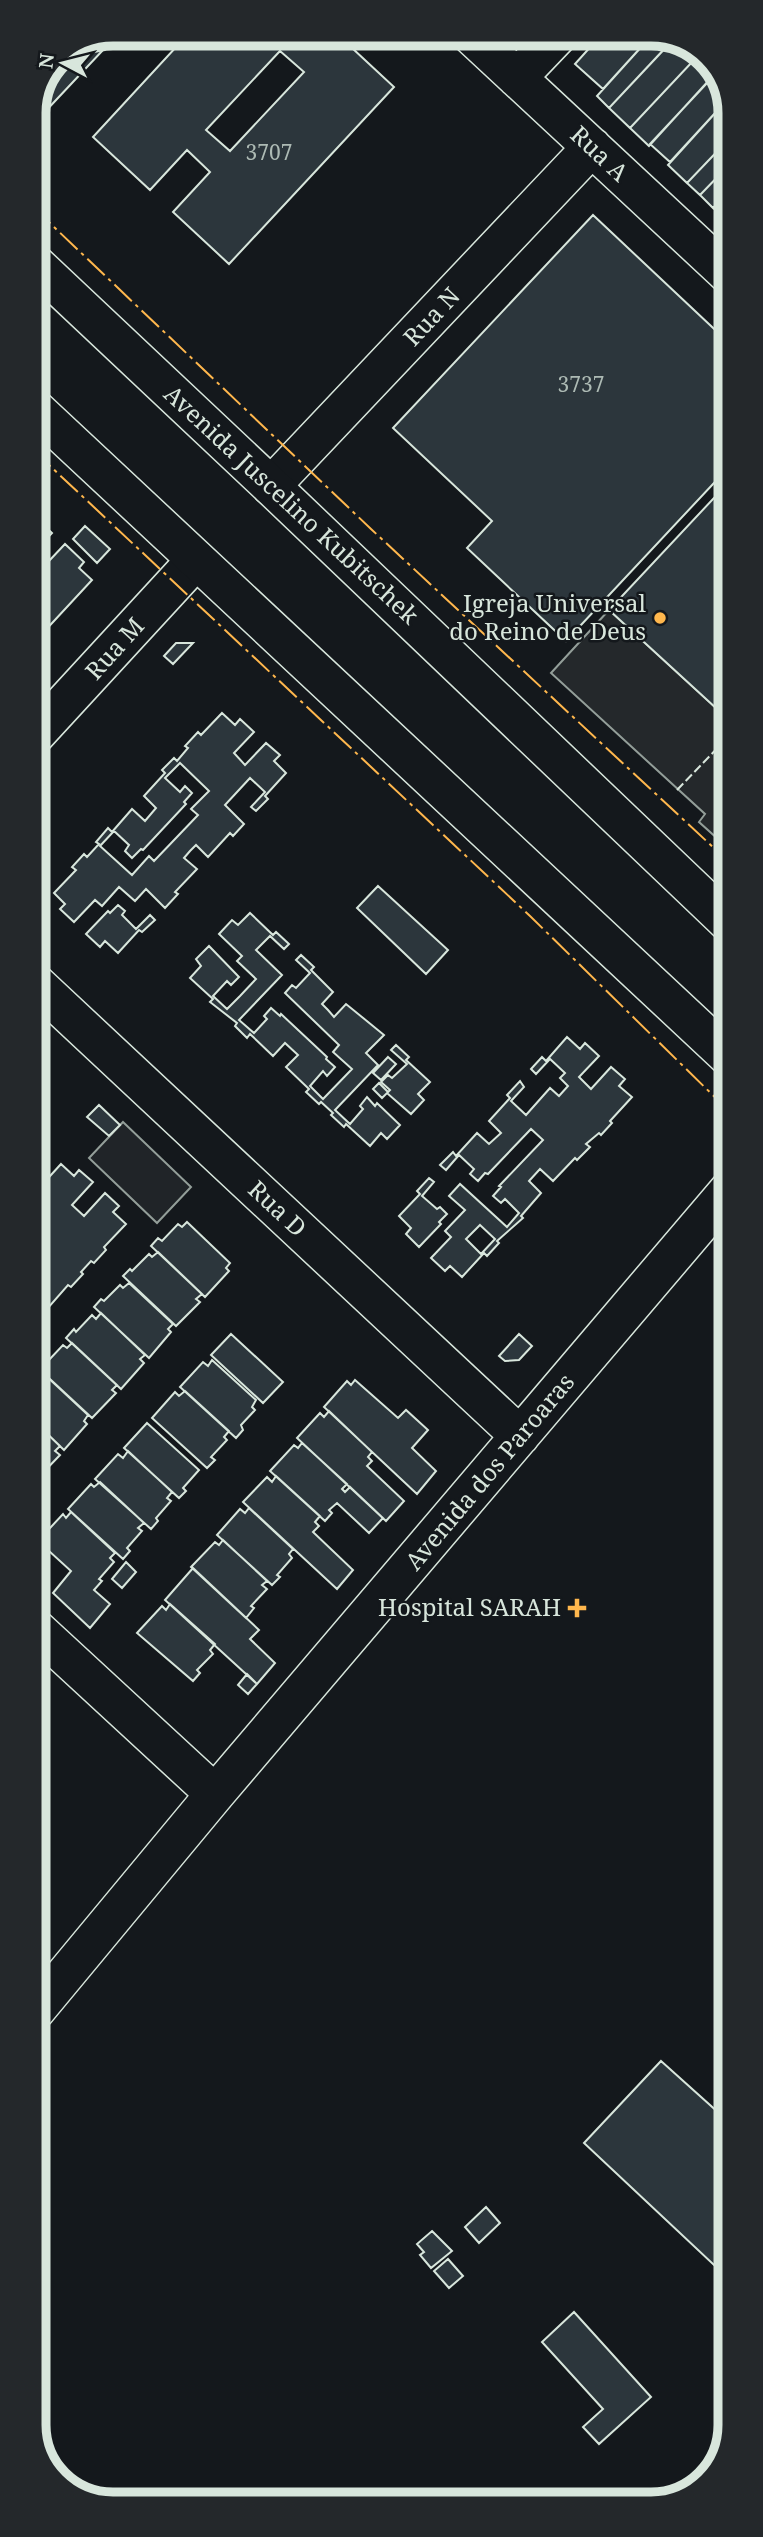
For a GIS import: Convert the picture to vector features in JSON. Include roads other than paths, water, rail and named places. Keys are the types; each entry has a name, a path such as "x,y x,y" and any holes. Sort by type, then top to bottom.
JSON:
{"street":[{"name":"Rua A","path":"483,46 718,265"},
{"path":"517,78 548,46"},
{"name":"Rua N","path":"271,486 592,147"},
{"name":"Avenida Juscelino Kubitschek","path":"46,274 718,913"},
{"path":"46,419 718,1047"},
{"name":"Rua M","path":"46,723 196,560"},
{"name":"Rua D","path":"46,993 520,1436"},
{"name":"Avenida dos Paroaras","path":"46,1998 215,1794 718,1203"},
{"path":"46,1639 215,1794"}],"place":[{"name":"Igreja Universal do Reino de Deus","path":"660,618"},
{"name":"Hospital SARAH","path":"577,1608"}]}
